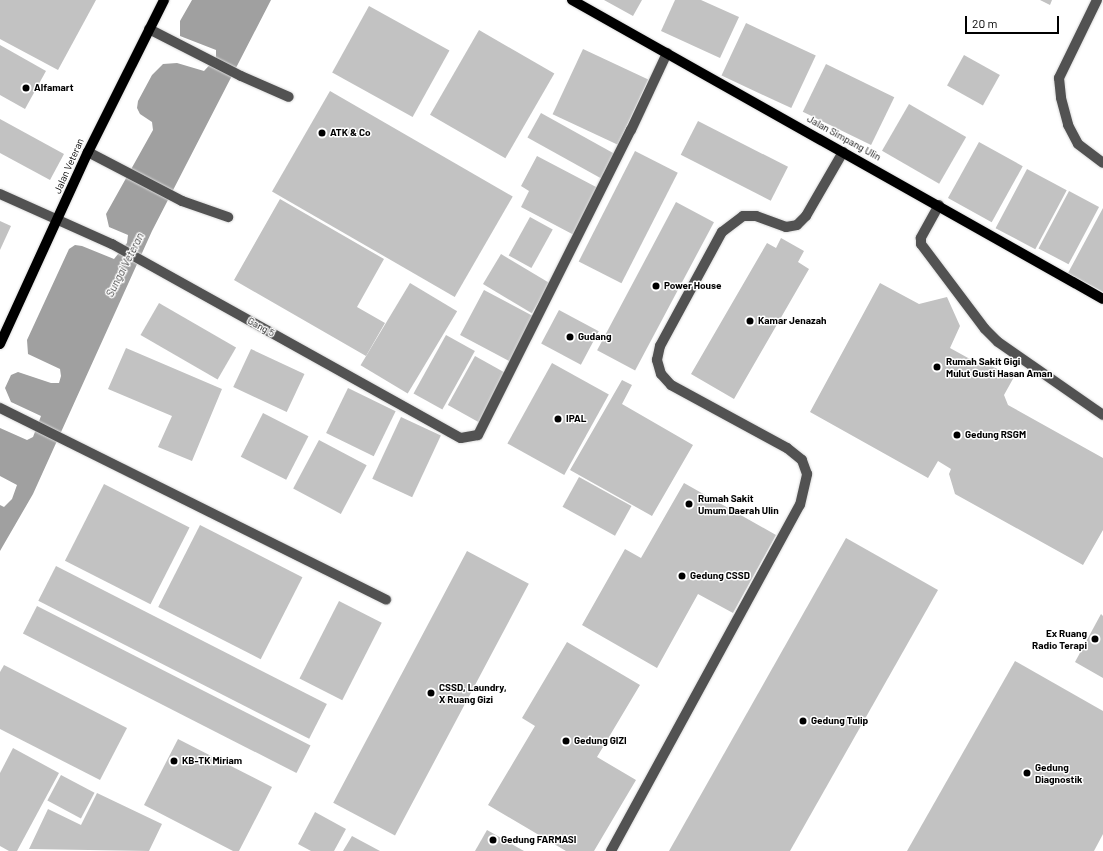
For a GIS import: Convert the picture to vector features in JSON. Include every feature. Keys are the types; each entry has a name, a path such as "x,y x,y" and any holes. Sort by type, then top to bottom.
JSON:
{"main road":[{"name":"Jalan Veteran","path":"0,344 88,152 164,0"},
{"name":"Jalan Simpang Ulin","path":"572,0 939,205 1103,299"}],"street":[{"path":"1097,0 1059,78 1061,98 1068,125 1078,144 1103,163"},
{"path":"150,29 241,76 289,98"},
{"name":"Gang 5","path":"0,194 112,244 461,438 478,435 631,130 666,53"},
{"path":"88,152 182,201 228,217"},
{"path":"611,851 800,505 808,474 802,460 787,448 671,385 661,374 657,360 660,346 722,232 743,216 756,216 786,227 797,225 806,216 844,152"},
{"path":"939,205 921,238 921,244 985,328 998,342 1103,415"},
{"path":"0,408 80,446 386,600"}],"water":[{"name":"Sungai Veteran","path":"192,0 271,0 152,231 33,494 0,551 0,505 4,507 12,499 17,485 0,476 0,428 27,440 33,437 41,416 11,402 5,388 11,375 18,372 51,383 59,383 61,376 60,369 28,354 27,340 69,249 75,245 82,246 114,259 127,243 128,235 109,227 106,214 153,130 152,122 140,114 137,108 138,101 152,75 163,64 177,63 204,71 216,58 216,50 180,36 180,21"}],"building":[{"path":"0,0 96,0 58,70 0,39"},
{"path":"604,0 642,0 633,16"},
{"path":"675,0 701,0 739,17 720,58 661,31"},
{"path":"1040,0 1052,0 1050,5"},
{"path":"369,6 449,51 413,117 332,72"},
{"path":"746,23 816,56 791,108 721,76"},
{"path":"479,30 554,73 505,158 430,115"},
{"path":"0,45 46,71 25,109 0,95"},
{"path":"583,49 648,79 618,145 553,114"},
{"path":"964,55 1000,75 983,105 947,86"},
{"path":"826,64 894,97 871,145 803,112"},
{"path":"330,91 513,196 455,297 272,191"},
{"path":"909,104 966,137 939,184 882,151"},
{"path":"541,113 616,155 603,179 527,137"},
{"path":"0,119 64,154 50,180 0,153"},
{"path":"698,121 788,167 771,201 681,155"},
{"path":"979,142 1023,166 992,222 948,198"},
{"path":"635,151 678,173 621,283 579,261"},
{"path":"537,156 598,188 574,235 521,207 529,191 521,186"},
{"path":"1027,169 1067,190 1035,249 996,228"},
{"path":"1069,191 1099,207 1069,264 1038,248"},
{"path":"280,199 384,259 357,307 385,323 366,356 234,280"},
{"name":"Power House","path":"676,202 714,222 635,371 597,350"},
{"path":"1103,208 1103,292 1068,273"},
{"path":"530,217 553,230 531,268 509,255"},
{"path":"0,221 11,226 0,250"},
{"name":"Kamar Jenazah","path":"781,238 804,251 798,262 809,269 734,399 691,374 767,243 776,248"},
{"path":"501,254 550,283 532,313 483,284"},
{"path":"410,283 457,311 408,394 361,365"},
{"name":"Gedung RSGM","path":"880,283 919,304 947,297 960,326 950,348 979,364 981,361 1014,377 1004,395 1008,405 1103,458 1103,530 1083,565 955,494 949,474 951,469 938,461 928,478 810,412"},
{"path":"484,290 535,317 511,362 460,335"},
{"path":"159,303 236,348 218,380 140,335"},
{"name":"Gudang","path":"559,310 599,331 581,365 541,344"},
{"path":"446,335 475,351 442,410 414,394"},
{"path":"126,348 222,389 192,461 158,447 172,416 108,389"},
{"path":"251,349 304,374 287,412 233,387"},
{"path":"475,356 509,375 482,424 448,405"},
{"name":"IPAL","path":"552,363 609,395 564,475 507,443"},
{"path":"622,380 632,385 622,404 693,445 652,516 570,470"},
{"path":"348,388 396,411 374,456 326,433"},
{"path":"263,413 308,436 286,480 241,457"},
{"path":"401,417 441,436 412,497 372,479"},
{"path":"319,440 367,465 341,514 293,489"},
{"path":"579,477 631,506 615,536 563,507"},
{"name":"Gedung CSSD","path":"684,483 776,535 733,613 698,594 657,668 582,625 625,549 641,558"},
{"path":"104,484 190,528 150,604 65,561"},
{"path":"200,525 302,577 261,659 158,607"},
{"name":"Gedung Tulip","path":"846,538 938,590 790,851 669,851"},
{"name":"CSSD, Laundry, X Ruang Gizi","path":"467,551 529,584 395,836 333,803"},
{"path":"56,566 327,704 309,739 38,601"},
{"path":"339,601 382,623 342,700 300,679"},
{"path":"37,606 311,745 296,773 23,634"},
{"name":"Ex Ruang Radio Terapi","path":"1101,614 1103,616 1103,678 1075,662"},
{"name":"Gedung GIZI","path":"567,642 640,685 597,757 636,780 594,851 566,851 488,805 535,726 522,718"},
{"name":"Gedung Diagnostik","path":"1015,661 1103,711 1103,834 1094,851 907,851"},
{"path":"4,665 127,728 100,780 0,729 0,672"},
{"path":"178,739 272,787 239,851 233,851 144,805"},
{"path":"13,748 59,773 17,851 9,851 0,846 0,773"},
{"path":"61,775 95,793 81,818 47,801"},
{"path":"97,793 162,824 149,851 29,849 48,809 81,825"},
{"path":"315,812 346,829 334,851 311,851 298,844"},
{"name":"Gedung FARMASI","path":"487,830 524,851 475,851"},
{"path":"352,836 380,851 343,851"}],"place":[{"name":"Alfamart","path":"26,88"},
{"name":"ATK & Co","path":"322,133"},
{"name":"Power House","path":"656,286"},
{"name":"Kamar Jenazah","path":"750,321"},
{"name":"Gudang","path":"570,337"},
{"name":"Rumah Sakit Gigi Mulut Gusti Hasan Aman","path":"937,367"},
{"name":"IPAL","path":"558,419"},
{"name":"Gedung RSGM","path":"957,435"},
{"name":"Rumah Sakit Umum Daerah Ulin","path":"689,504"},
{"name":"Gedung CSSD","path":"682,576"},
{"name":"Ex Ruang Radio Terapi","path":"1095,639"},
{"name":"CSSD, Laundry, X Ruang Gizi","path":"431,693"},
{"name":"Gedung Tulip","path":"803,721"},
{"name":"Gedung GIZI","path":"566,741"},
{"name":"KB-TK Miriam","path":"174,761"},
{"name":"Gedung Diagnostik","path":"1027,773"},
{"name":"Gedung FARMASI","path":"493,840"}]}
